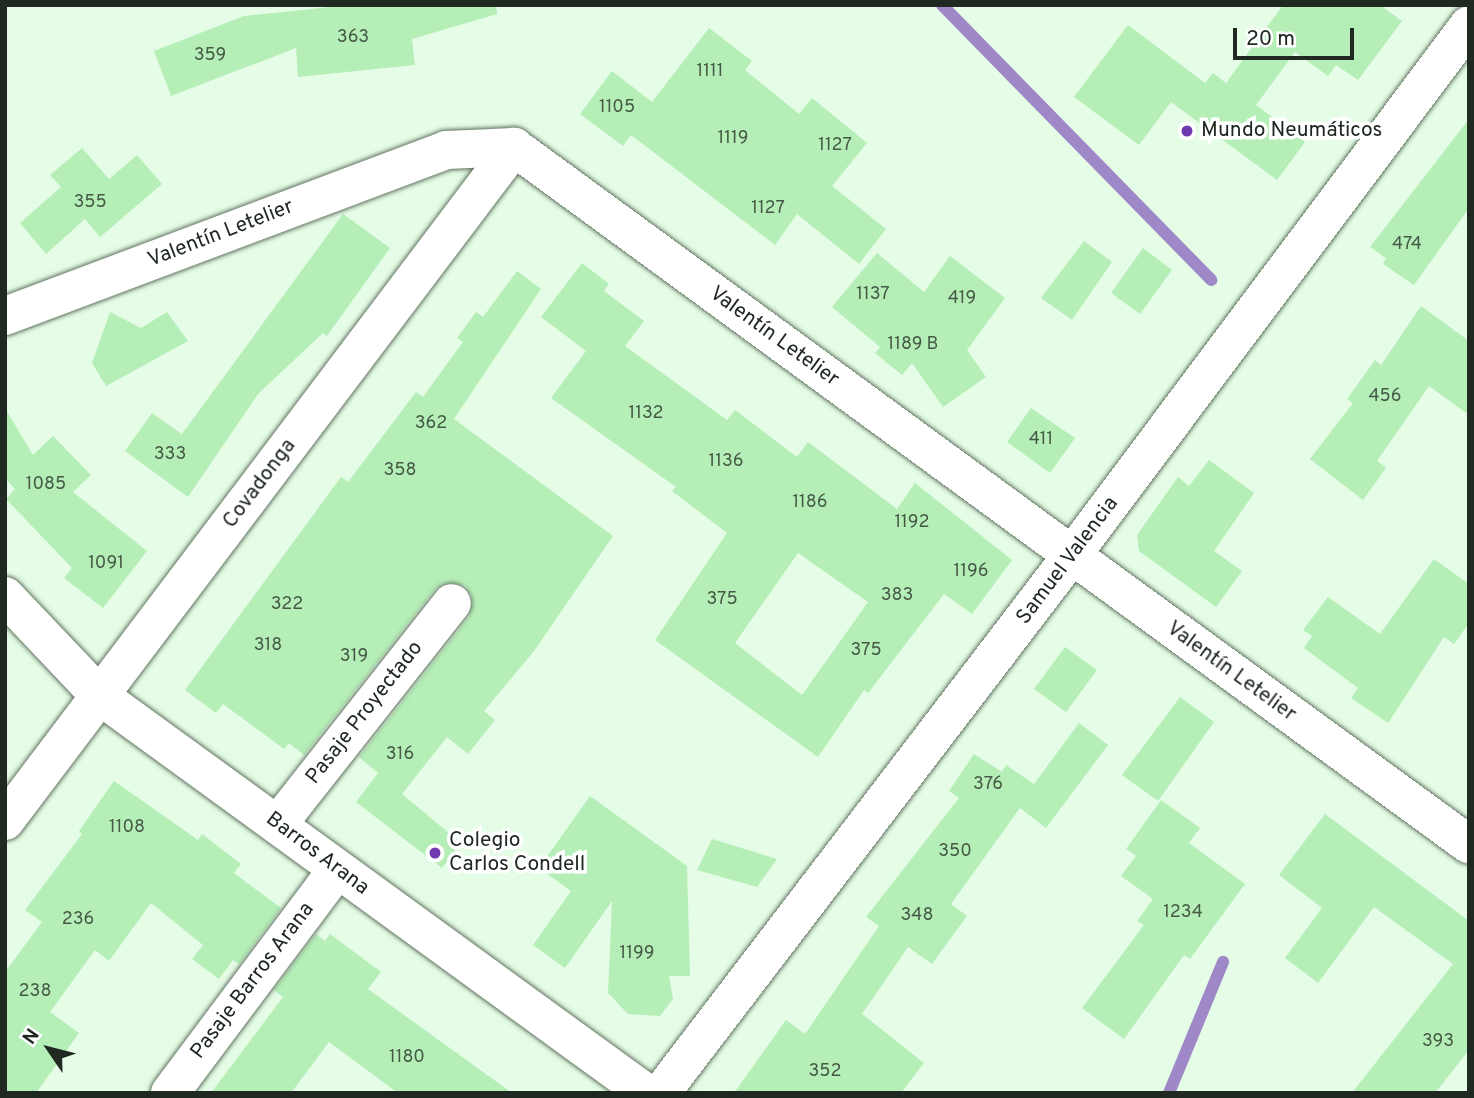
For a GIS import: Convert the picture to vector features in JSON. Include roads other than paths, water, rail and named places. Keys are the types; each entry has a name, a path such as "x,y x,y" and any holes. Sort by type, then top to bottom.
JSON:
{"street":[{"name":"Samuel Valencia","path":"662,1093 1072,555 1469,25"},
{"name":"Valentín Letelier","path":"5,316 446,150 514,147 1469,844"},
{"name":"Covadonga","path":"5,821 514,147"},
{"name":"Barros Arana","path":"5,596 100,696 646,1093"},
{"name":"Pasaje Proyectado","path":"278,824 452,603"},
{"name":"Pasaje Barros Arana","path":"170,1093 337,870"}],"waterway":[{"path":"942,5 1211,280"},
{"path":"1169,1093 1223,962"}],"place":[{"name":"Mundo Neumáticos","path":"1187,131"},
{"name":"Colegio Carlos Condell","path":"435,853"}]}
